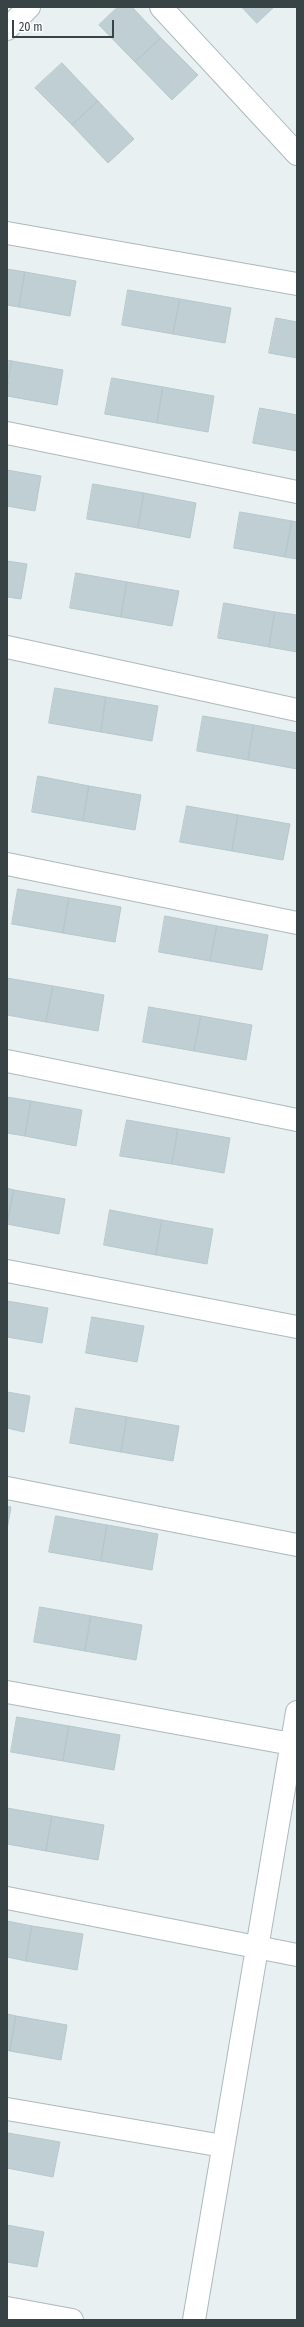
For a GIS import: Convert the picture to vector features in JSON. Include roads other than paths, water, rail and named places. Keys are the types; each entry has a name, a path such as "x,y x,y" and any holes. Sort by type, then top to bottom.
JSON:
{"street":[{"path":"7,28 29,7"},
{"path":"161,7 297,154"},
{"path":"7,233 297,284"},
{"path":"7,433 297,492"},
{"path":"7,647 297,710"},
{"path":"7,864 297,923"},
{"path":"7,1061 297,1120"},
{"path":"7,1271 297,1327"},
{"path":"7,1488 297,1546"},
{"path":"7,1692 295,1744"},
{"path":"194,2320 256,1947 295,1744 297,1712"},
{"path":"7,1898 297,1955"},
{"path":"7,2108 223,2146"},
{"path":"7,2308 72,2320"}]}
